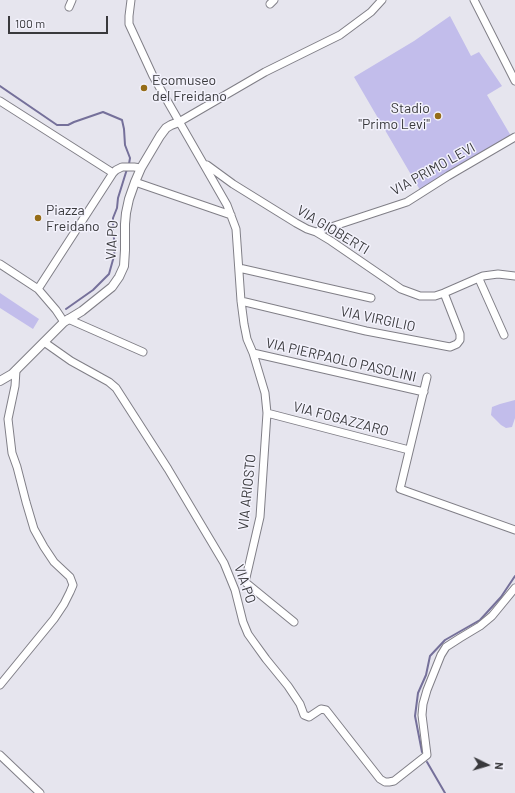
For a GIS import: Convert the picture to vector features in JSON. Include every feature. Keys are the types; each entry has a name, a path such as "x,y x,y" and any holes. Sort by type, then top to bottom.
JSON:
{"street":[{"path":"131,0 129,24 153,76 228,205 236,229 241,301 247,339 253,353 265,393 267,413"},
{"path":"179,122 265,72 340,35 371,12 382,0"},
{"path":"474,0 515,81"},
{"path":"0,101 112,173"},
{"name":"VIA PO","path":"0,381 12,374 66,321 82,311 112,287 119,277 124,266 126,250 126,213 135,182 141,168 160,136 166,128 179,122"},
{"name":"VIA PRIMO LEVI","path":"316,232 407,202 515,137"},
{"name":"VIA GIOBERTI","path":"203,162 239,188 348,252 400,289 420,296 435,296 483,276 498,274 515,276"},
{"path":"38,289 112,173 122,167 141,168"},
{"path":"135,182 231,215"},
{"path":"0,264 38,289 66,321 143,352"},
{"path":"239,268 371,298"},
{"path":"479,278 504,335"},
{"name":"VIA VIRGILIO","path":"241,301 366,331 450,347 457,344 460,340 460,334 444,293"},
{"name":"VIA PO","path":"44,342 71,361 109,382 116,388 168,469 224,563 235,590 243,622 250,638 288,686 300,704 304,715 309,717 321,709 326,710 380,779 385,782 394,781 427,755 422,715 423,704 441,655 446,647 480,626 492,616 515,588"},
{"name":"VIA PIERPAOLO PASOLINI","path":"253,353 424,392"},
{"path":"0,685 54,619 64,604 72,584 70,577 54,562 34,529 18,467 12,453 8,419 15,386 16,370"},
{"name":"VIA PIERPAOLO PASOLINI","path":"427,377 400,489 515,530"},
{"name":"VIA FOGAZZARO","path":"267,413 409,450"},
{"name":"VIA ARIOSTO","path":"267,413 260,517 245,582 294,622"},
{"path":"0,755 40,793"}],"shaded area":[{"name":"Stadio \"Primo Levi\"","path":"450,16 471,56 479,52 502,86 487,95 511,136 420,190 354,77 414,41"},
{"path":"0,293 39,319 33,329 0,308"},
{"path":"515,400 515,418 512,427 506,428 491,415 492,407"}],"waterway":[{"path":"0,86 57,125 68,125 103,112 122,120 125,145 130,158 129,164"},
{"path":"66,309 93,290 109,274 114,256 115,244 113,218 127,169"},
{"path":"422,752 415,716 418,693 426,675 430,656 445,640 480,620 501,597 515,576"},
{"path":"427,762 445,793"}],"place":[{"name":"Ecomuseo del Freidano","path":"144,88"},
{"name":"Stadio \"Primo Levi\"","path":"438,116"},
{"name":"Piazza Freidano","path":"38,218"}]}
